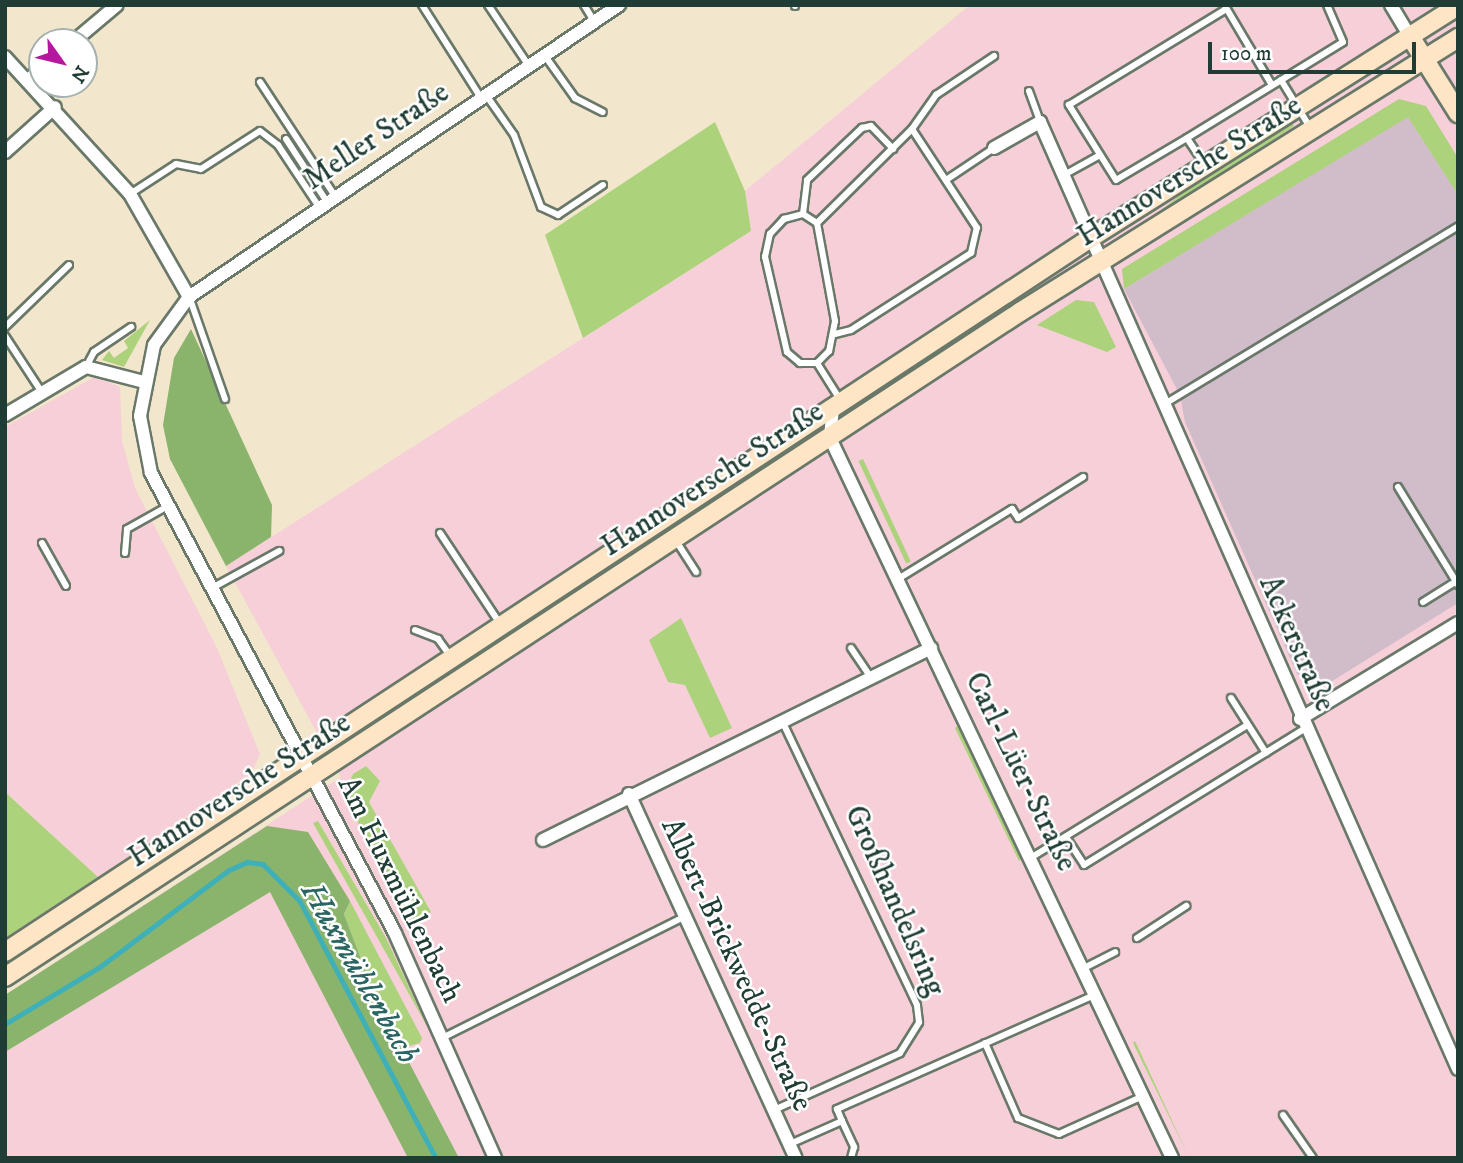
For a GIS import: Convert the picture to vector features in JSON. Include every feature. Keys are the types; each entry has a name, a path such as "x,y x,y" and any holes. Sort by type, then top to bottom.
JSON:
{"main road":[{"name":"Hannoversche Straße","path":"5,952 1089,239 1458,6"},
{"path":"1411,38 1458,113"},
{"name":"Hannoversche Straße","path":"5,977 1098,262 1458,38"}],"street":[{"path":"90,28 117,5"},
{"name":"Meller Straße","path":"189,296 619,5"},
{"path":"1391,5 1411,38"},
{"path":"5,57 28,80"},
{"path":"46,98 130,194 189,296"},
{"path":"5,152 55,107"},
{"path":"994,148 1040,122"},
{"name":"Hannoversche Straße","path":"1040,122 1089,239"},
{"name":"Ackerstraße","path":"1089,239 1302,724 1458,1069"},
{"name":"Am Huxmühlenbach","path":"189,296 155,345 144,383 142,443 168,506 313,777 442,1038 495,1158"},
{"path":"5,415 41,391 86,367 144,383"},
{"name":"Carl-Lüer-Straße","path":"837,405 830,438 1032,857 1172,1158"},
{"path":"1302,724 1458,623"},
{"path":"543,839 629,794 931,648"},
{"name":"Albert-Brickwedde-Straße","path":"629,794 796,1158"}],"lane":[{"path":"422,5 483,97 514,135 541,207 558,215 603,185"},
{"path":"488,5 529,66"},
{"path":"584,5 595,22"},
{"path":"1272,85 1226,7 1069,105 1116,180 1343,42 1326,5"},
{"path":"545,56 575,98 603,112"},
{"path":"817,223 912,130 936,95 994,56"},
{"path":"1281,80 1312,130"},
{"path":"260,82 327,202"},
{"path":"1029,91 1040,122"},
{"path":"803,214 807,180 862,128 871,126 892,149"},
{"path":"835,334 851,330 971,253 977,228 912,130"},
{"path":"130,194 176,164 201,169 260,131 278,145 327,202"},
{"path":"1187,138 1206,166"},
{"path":"286,139 327,202"},
{"path":"946,180 994,148"},
{"path":"1062,176 1100,155"},
{"path":"803,214 817,223 835,334 817,362 800,363 787,352 765,257 770,234 784,219 803,214"},
{"path":"1161,406 1458,226"},
{"path":"5,327 69,265"},
{"path":"189,296 225,399"},
{"path":"86,367 94,352 131,327"},
{"path":"5,336 41,391"},
{"path":"817,362 837,405"},
{"path":"898,579 1012,509 1018,518 1083,477"},
{"path":"1398,487 1457,583 1423,602"},
{"path":"1208,512 1222,505"},
{"path":"125,553 127,529 168,506"},
{"path":"440,533 502,626"},
{"path":"675,540 696,572"},
{"path":"42,543 66,586"},
{"path":"212,588 279,551"},
{"path":"1248,601 1262,595"},
{"path":"415,630 438,639 452,659"},
{"path":"851,648 870,676"},
{"path":"1231,698 1266,753"},
{"name":"Großhandelsring","path":"774,1111 900,1053 919,1022 917,1005 782,719"},
{"path":"1066,837 1084,865 1266,753 1302,724"},
{"path":"1032,857 1247,725"},
{"path":"1137,938 1186,906"},
{"path":"442,1038 684,917"},
{"path":"1084,968 1115,951"},
{"path":"851,1158 854,1147 837,1109 1096,994"},
{"path":"985,1043 1018,1118 1059,1134 1143,1096"},
{"path":"1283,1115 1313,1158"},
{"path":"790,1144 842,1121"}],"shaded area":[{"path":"970,5 1458,5 1458,1158 5,1158 5,995 341,777 226,566 751,231 745,191"},
{"path":"1408,116 1458,195 1458,603 1321,688 1297,674 1185,422 1180,395 1124,289"},
{"path":"96,376 120,387 122,441 135,488 217,648 260,754 251,774 98,877 5,792 5,427"}],"green space":[{"path":"1399,99 1426,106 1458,158 1458,195 1408,117 1124,289 1122,269"},
{"path":"715,122 745,191 751,231 583,338 545,235"},
{"path":"1292,122 1294,126 1131,234 1204,176"},
{"path":"1054,270 1056,273 855,413 853,409 967,326"},
{"path":"1076,300 1094,302 1116,347 1107,352 1037,325"},
{"path":"150,320 124,367 102,360 109,351 114,358 128,348 124,341"},
{"path":"191,329 272,505 271,537 226,566 170,459 163,425 174,358"},
{"path":"797,439 802,448 345,743 483,652 516,623"},
{"path":"863,459 911,561 906,564 858,461"},
{"path":"681,618 732,728 710,738 685,685 668,682 649,640"},
{"path":"958,726 1021,859 1019,861 955,728"},
{"path":"366,766 380,781 369,802 431,912 409,923 344,795 353,774"},
{"path":"5,792 98,877 5,938"},
{"path":"318,821 386,938 428,1028 313,823"},
{"path":"267,826 308,832 350,901 344,914 376,999 459,1158 408,1158 270,892 5,1052 5,995"},
{"path":"350,901 422,1038 420,1043 402,1048 376,999 344,914"},
{"path":"1135,1041 1188,1155 1133,1043"}],"waterway":[{"name":"Huxmühlenbach","path":"5,1024 101,966 229,870 247,862 263,864 300,901 436,1158"}]}
